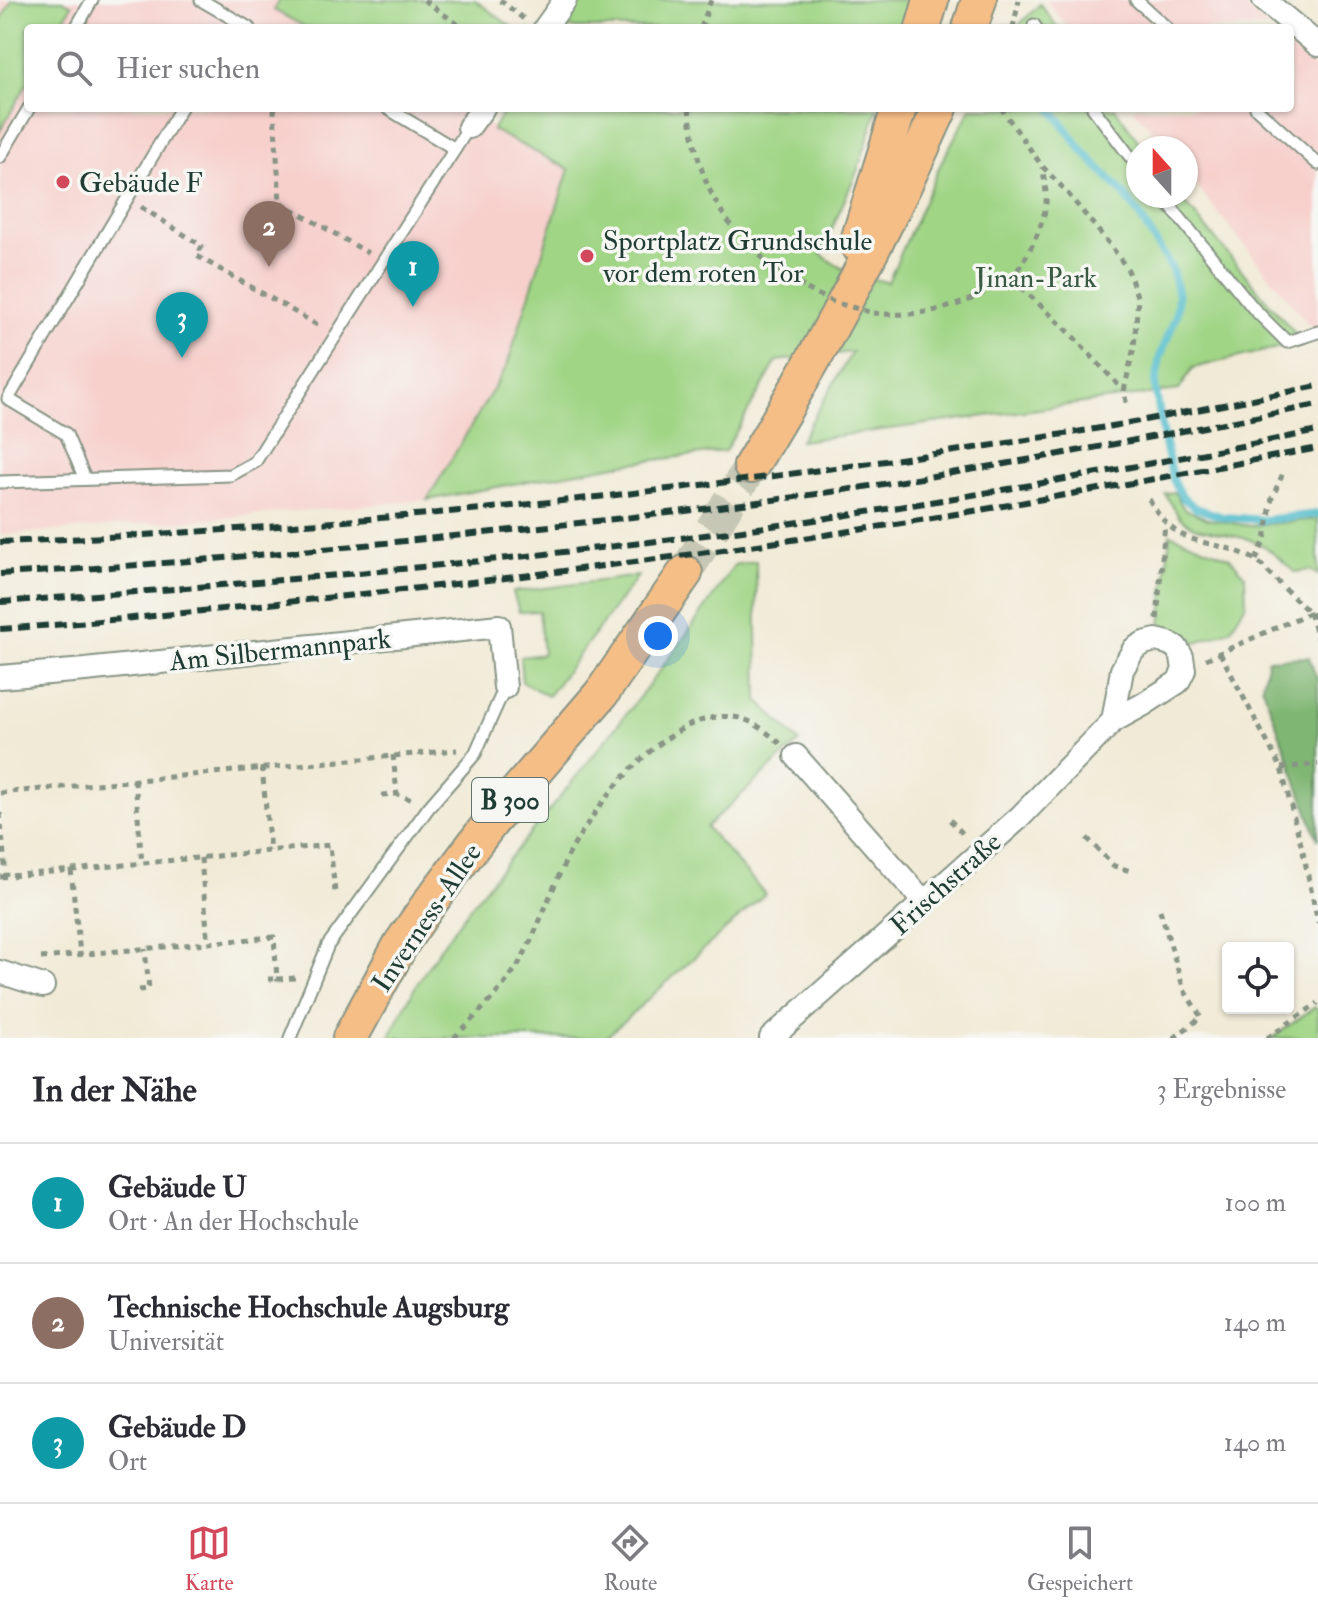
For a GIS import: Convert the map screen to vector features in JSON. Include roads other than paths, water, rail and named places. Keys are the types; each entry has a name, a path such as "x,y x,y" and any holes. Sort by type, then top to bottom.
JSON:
{"main road":[{"path":"924,24 931,0"},
{"path":"971,24 979,0"},
{"path":"832,325 898,112"},
{"path":"751,466 902,194 938,112"},
{"name":"Inverness-Allee","path":"350,1038 401,944 431,901 491,822 601,694 685,573"}],"street":[{"path":"548,24 565,0"},
{"path":"1264,0 1293,24"},
{"path":"1294,25 1318,45"},
{"path":"469,127 480,112"},
{"name":"Am Silbermannpark","path":"0,677 499,626 505,687"},
{"name":"Frischstraße","path":"771,1038 1020,817 1113,721 1178,682 1184,670 1176,647 1156,640 1134,649 1122,670 1113,721"},
{"path":"796,756 924,902"},
{"path":"0,972 43,986"}],"lane":[{"path":"78,24 92,0"},
{"path":"201,0 230,23"},
{"path":"1136,0 1163,24"},
{"path":"0,157 27,112"},
{"path":"85,479 66,434 8,399 179,112"},
{"path":"394,112 455,149"},
{"path":"1096,112 1126,151"},
{"path":"1260,112 1318,164"},
{"path":"0,482 231,475 255,462 469,127"},
{"path":"1172,208 1254,309 1287,342 1318,332"},
{"path":"290,1038 328,945 429,807 475,754 505,687"}],"waterway":[{"path":"1054,112 1082,150 1138,213 1172,269 1178,296 1176,316 1160,357 1155,386 1173,479 1182,497 1196,508 1223,517 1264,520 1318,514"}],"tunnel":[{"path":"685,573 751,466"}],"railway":[{"path":"0,542 410,516 682,487 1089,430 1318,386"},
{"path":"0,574 308,550 725,506 978,469 1318,405"},
{"path":"0,602 380,571 758,528 1039,484 1318,431"},
{"path":"0,629 376,593 725,550 978,510 1318,448"}],"place":[{"name":"Gebäude F","path":"63,182"},
{"name":"Sportplatz Grundschule vor dem roten Tor","path":"587,256"},
{"name":"Technische Hochschule Augsburg","path":"269,267"},
{"name":"Gebäude U","path":"413,307"},
{"name":"Gebäude D","path":"182,358"}],"park label":[{"name":"Jinan-Park","path":"1036,277"}]}
